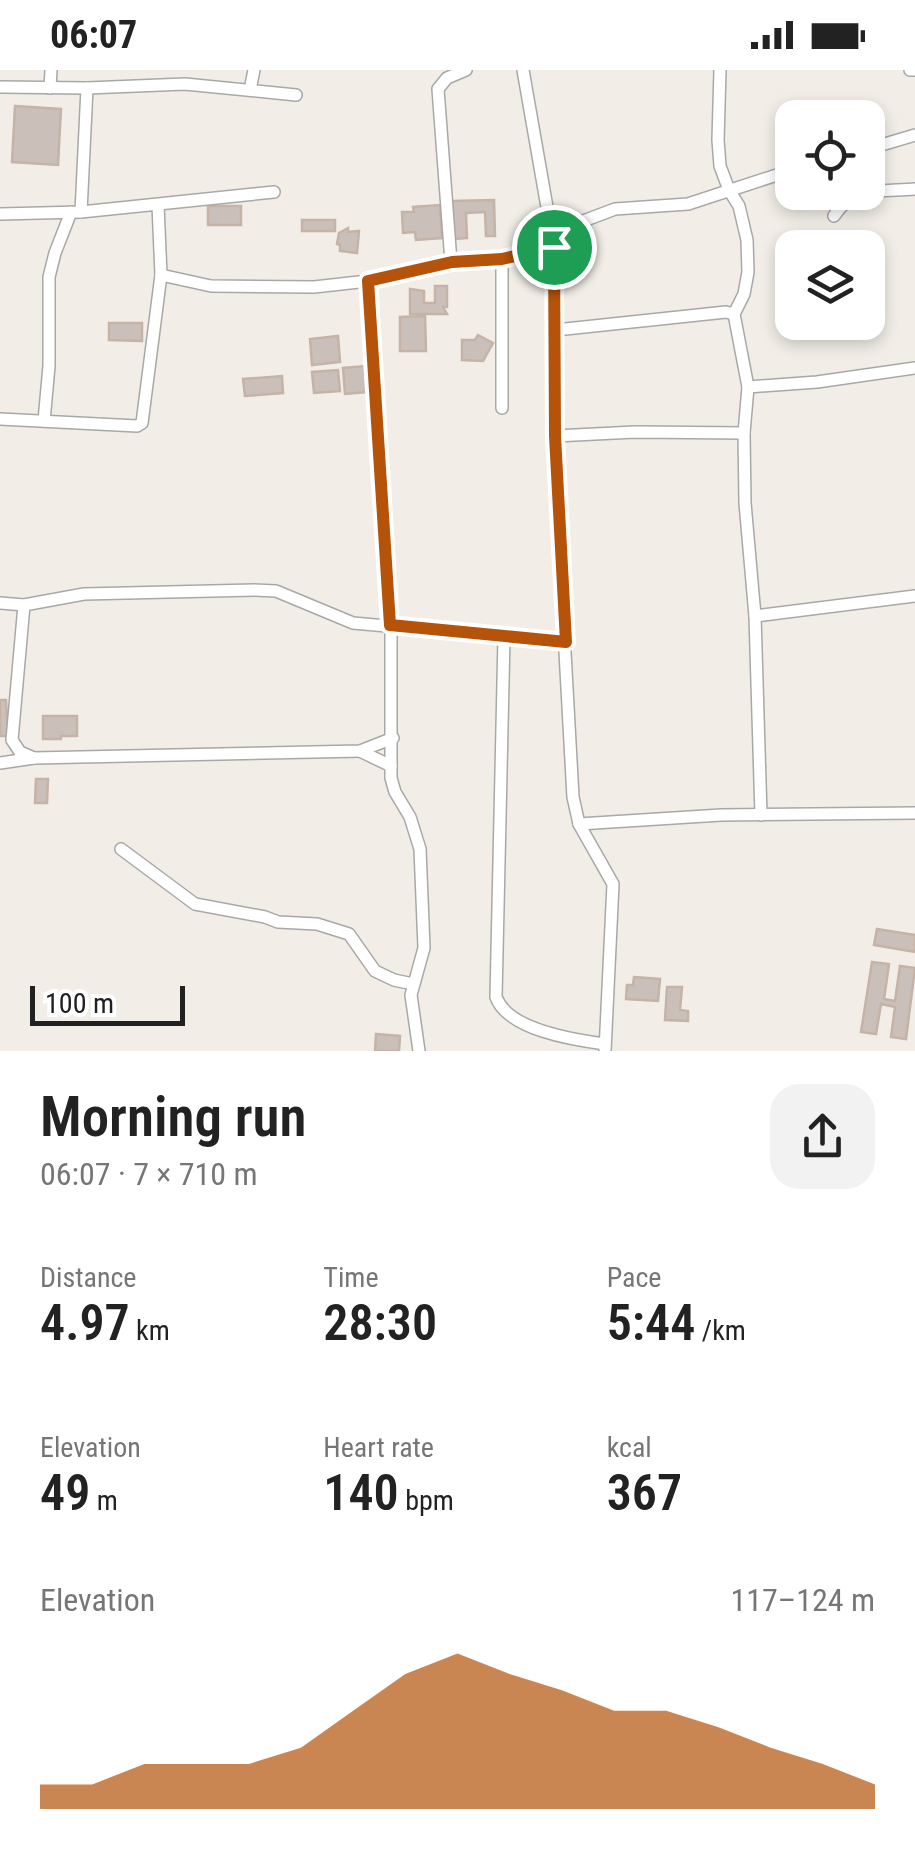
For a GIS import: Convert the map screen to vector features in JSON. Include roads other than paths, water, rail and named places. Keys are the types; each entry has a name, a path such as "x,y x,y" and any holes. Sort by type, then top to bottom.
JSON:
{"street":[{"path":"50,88 51,70"},
{"path":"250,90 254,70"},
{"path":"452,262 438,89 447,78 466,70"},
{"path":"504,637 496,998 505,1012 535,1028 605,1048 613,884 579,824 573,797 555,436 554,247 523,70"},
{"path":"720,70 720,166 739,206 746,240 746,283 734,314 748,388 745,504 755,616 760,815"},
{"path":"0,87 185,84 296,94"},
{"path":"44,421 49,366 49,278 55,252 76,212 88,88"},
{"path":"885,143 915,135"},
{"path":"161,275 210,286 314,287 368,281 452,262 502,259 554,247 578,223 592,216 615,209 688,204 775,175"},
{"path":"834,216 852,196 915,190"},
{"path":"0,214 76,212 274,192"},
{"path":"0,419 142,424 161,275 158,205"},
{"path":"502,259 502,408"},
{"path":"368,281 390,625 391,766 396,792 410,817 420,849 424,948 411,995 419,1051"},
{"path":"556,330 734,314"},
{"path":"748,388 915,368"},
{"path":"555,436 744,432"},
{"path":"0,603 24,605 84,594 276,591 354,623 566,642"},
{"path":"755,616 915,596"},
{"path":"24,605 12,740 20,752 34,758"},
{"path":"0,763 34,758 360,752 392,738"},
{"path":"360,752 391,766"},
{"path":"579,824 760,815 915,813"},
{"path":"121,849 196,904 278,922 317,924 349,934 375,971 412,984"}]}
